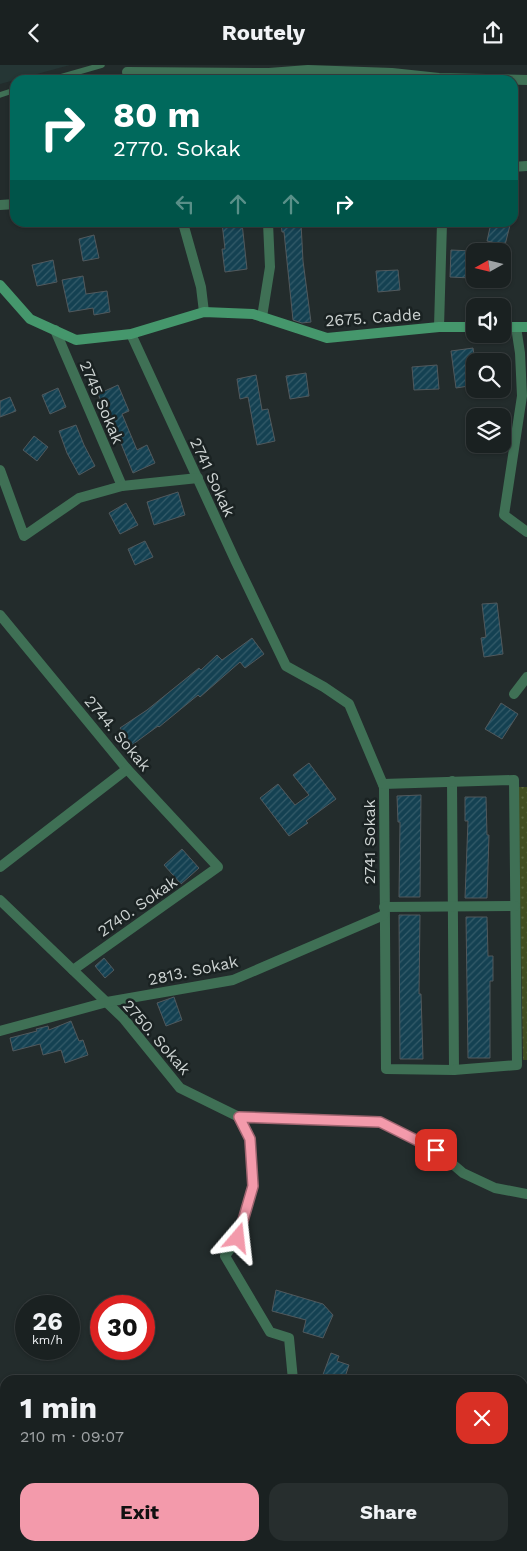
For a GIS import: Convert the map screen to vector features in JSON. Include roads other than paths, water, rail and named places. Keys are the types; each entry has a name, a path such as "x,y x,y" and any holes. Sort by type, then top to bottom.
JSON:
{"street":[{"path":"274,75 308,70 408,75"},
{"path":"128,72 232,75"},
{"path":"184,227 201,287 204,313"},
{"path":"262,317 270,267 268,227"},
{"path":"439,327 442,227"},
{"name":"2675. Cadde","path":"0,285 30,319 76,340 131,334 204,313 253,314 327,339 439,327 466,327"},
{"path":"511,327 527,327"},
{"path":"516,327 520,353 522,396 504,515 527,532"},
{"name":"2745 Sokak","path":"55,330 122,486"},
{"name":"2741 Sokak","path":"131,334 255,603 286,665 349,704 384,787 386,1069 454,1070"},
{"path":"0,470 24,536 79,498 122,486 198,477"},
{"name":"2744. Sokak","path":"0,615 127,769 218,867"},
{"path":"514,694 527,677"},
{"path":"0,867 127,769"},
{"path":"382,783 452,781 514,780 517,1065 454,1070 452,781"},
{"name":"2740. Sokak","path":"73,970 218,867"},
{"name":"2750. Sokak","path":"0,900 124,1019 180,1088 239,1117"},
{"path":"384,911 516,906"},
{"name":"2813. Sokak","path":"0,1031 107,1002 233,980 384,911"},
{"path":"292,1375 289,1338 270,1332 225,1256 238,1238 253,1186 250,1139 239,1117 380,1122 436,1150 463,1173 495,1188 527,1194"}],"lane":[{"path":"67,75 102,65"}]}
